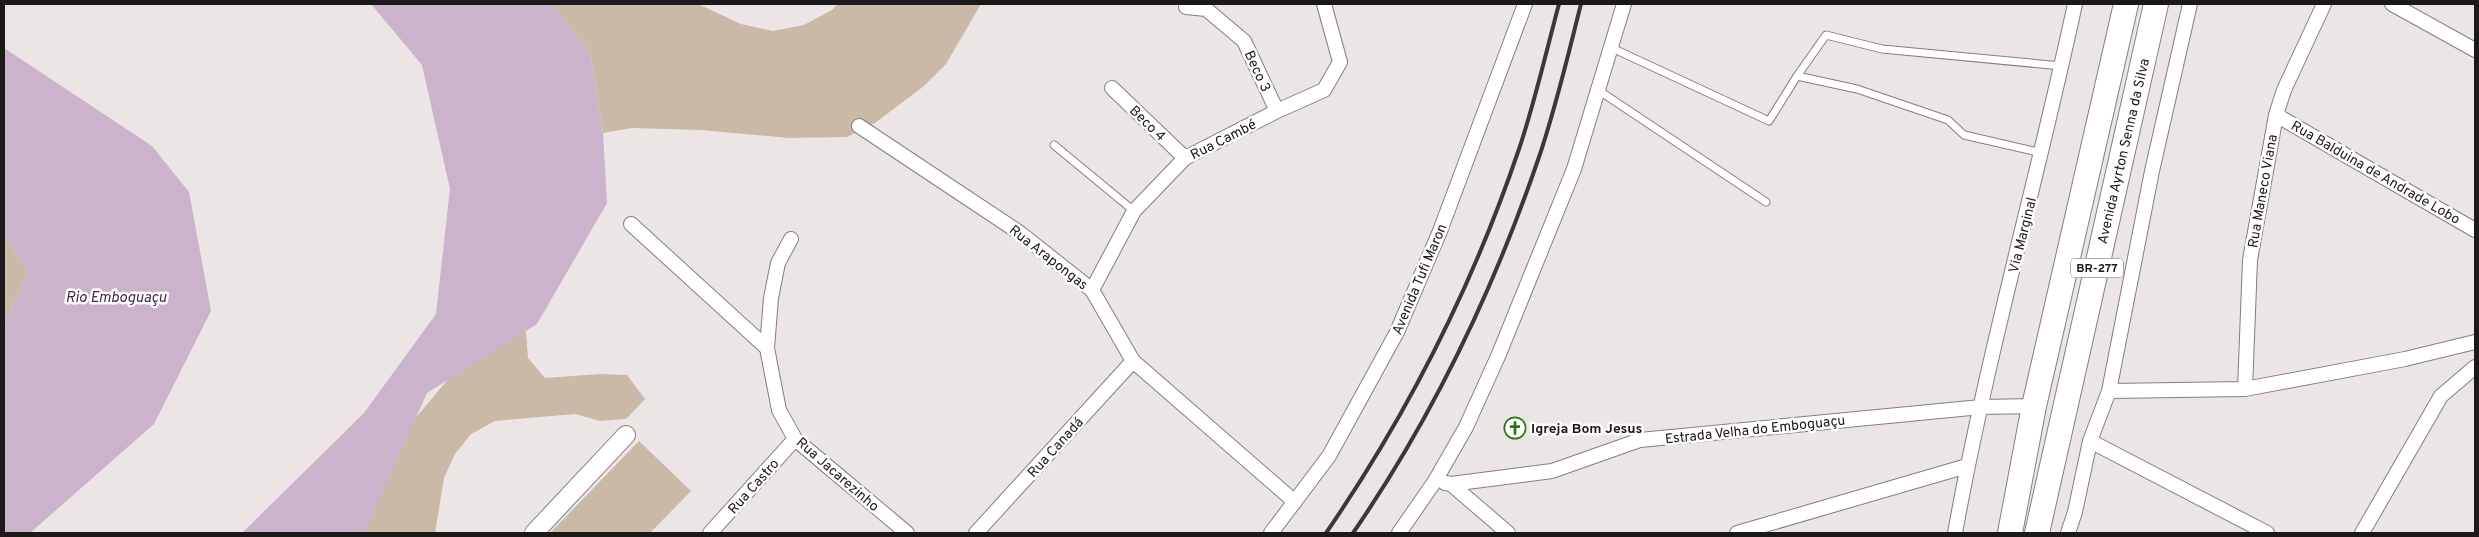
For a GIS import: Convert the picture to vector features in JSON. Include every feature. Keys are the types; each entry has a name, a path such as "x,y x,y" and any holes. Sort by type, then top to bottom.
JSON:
{"highway":[{"name":"BR-277","path":"2010,533 2034,406 2126,4"},
{"name":"Avenida Ayrton Senna da Silva","path":"2037,533 2156,4"}],"street":[{"name":"Rua Cambé","path":"1092,290 1134,211 1185,158 1277,111 1324,90 1340,62 1324,4"},
{"name":"Avenida Tufi Maron","path":"1271,533 1329,456 1397,332 1440,231 1525,4"},
{"path":"1399,533 1435,481 1466,427 1499,354 1574,169 1624,4"},
{"name":"Via Marginal","path":"1955,533 1967,466 2042,153 2074,4"},
{"path":"2068,533 2075,512 2090,441 2109,391 2152,171 2190,4"},
{"name":"Rua Maneco Viana","path":"2245,389 2250,260 2276,115 2284,90 2324,4"},
{"path":"2392,4 2475,50"},
{"name":"Beco 3","path":"1186,7 1206,8 1244,41 1277,111"},
{"name":"Beco 4","path":"1112,88 1185,158"},
{"name":"Rua Balduina de Andrade Lobo","path":"2276,115 2475,230"},
{"name":"Rua Arapongas","path":"859,126 948,182 1020,233 1092,290 1134,360 1296,502"},
{"path":"631,224 767,348"},
{"name":"Rua Jacarezinho","path":"791,239 778,263 774,281 767,348 779,410 795,439 907,533"},
{"path":"2109,391 2245,389 2404,359 2475,342"},
{"name":"Rua Canadá","path":"976,533 1134,360"},
{"path":"2362,533 2441,396 2475,367"},
{"name":"Estrada Velha do Emboguaçu","path":"1451,484 1552,471 1640,440 1981,407 2034,406"},
{"path":"534,533 626,435"},
{"name":"Rua Castro","path":"710,533 795,439"},
{"path":"2090,441 2267,533"},
{"path":"1737,533 1967,466"},
{"path":"1435,481 1451,484 1508,533"}],"lane":[{"path":"1612,48 1770,121 1797,76 1826,35 1882,49 2062,66"},
{"path":"1797,76 1856,89 1948,120 1964,134 2042,153"},
{"path":"1598,90 1766,202"},
{"path":"1054,145 1134,211"}],"shaded area":[{"path":"551,4 698,4 741,24 773,31 804,25 832,10 838,4 981,4 946,64 924,86 875,123 847,137 789,138 700,130 632,128 603,133 590,52"},
{"path":"4,233 28,273 4,325"},
{"path":"497,326 526,332 528,358 545,378 600,374 627,375 645,399 626,419 600,421 575,414 495,421 471,434 455,454 444,478 435,533 355,533 407,428 461,364"},
{"path":"639,441 691,491 650,533 550,533"}],"water":[{"path":"371,4 551,4 590,52 603,133 607,203 537,324 427,393 364,533 242,533 364,413 436,314 450,189 422,65"},
{"name":"Rio Emboguaçu","path":"4,48 152,146 189,192 211,311 154,424 30,533 4,533 4,325 28,273 4,233"}],"railway":[{"path":"1326,533 1356,488 1411,396 1436,348 1481,250 1525,131 1559,4"},
{"path":"1353,533 1382,489 1435,398 1481,304 1502,255 1539,157 1581,4"}],"place":[{"name":"Igreja Bom Jesus","path":"1515,428"}]}
